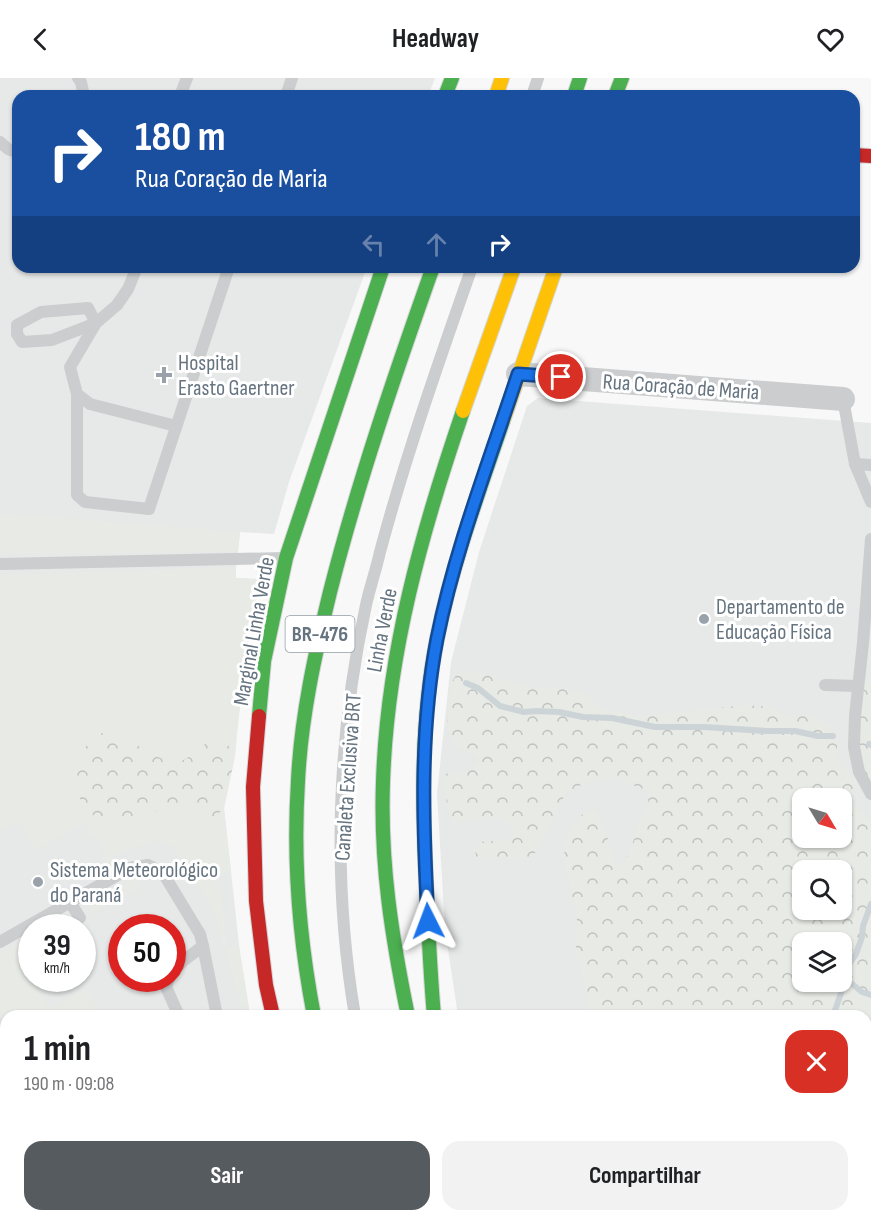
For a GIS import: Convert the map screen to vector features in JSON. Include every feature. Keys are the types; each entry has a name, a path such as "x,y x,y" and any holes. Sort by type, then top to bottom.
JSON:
{"main road":[{"name":"Marginal Linha Verde","path":"272,1010 266,985 256,901 253,787 264,661 286,558 381,273"},
{"name":"BR-476","path":"313,1010 299,910 296,810 300,758 314,659 351,516 388,396 431,273"},
{"name":"Linha Verde","path":"407,1010 389,913 384,852 383,782 393,675 404,612 435,494 512,273"},
{"path":"434,1010 423,827 429,688 449,587 471,514 554,273"}],"street":[{"name":"Rua Coração de Maria","path":"518,374 843,399"}],"lane":[{"path":"96,322 88,308 41,312 17,325 17,334 22,342 52,340 96,322 117,306 135,273"},
{"path":"96,322 70,367 77,394 77,495 85,502 149,509 227,273"},
{"name":"Canaleta Exclusiva BRT","path":"354,1010 344,926 340,849 345,749 355,665 367,604 391,513 423,408 470,273"},
{"path":"77,394 90,404 176,426"},
{"path":"843,399 855,464 871,502"},
{"path":"855,464 871,465"},
{"path":"871,539 854,747 859,772 871,794"},
{"path":"0,564 286,558"},
{"path":"825,685 858,686"},
{"path":"0,942 130,868 148,865 163,873 200,934 216,1010"},
{"path":"70,902 78,914"},
{"path":"186,959 203,946"},
{"path":"168,992 176,1010"}],"shaded area":[{"path":"0,78 435,78 430,90 12,90 12,273 365,273 289,482 274,534 240,532 235,578 257,579 238,712 235,756 224,808 240,953 249,1010 0,1010"},
{"path":"538,398 871,423 871,1010 457,1010 445,929 437,793 451,662 479,552 527,406"}],"green space":[{"path":"0,513 240,532 238,552 0,554"},
{"path":"236,567 236,578 257,579 260,583 245,670 235,756 226,742 211,738 196,753 177,764 150,754 124,736 143,817 172,804 184,803 198,815 212,820 224,808 231,872 219,874 227,948 239,946 249,1010 243,1010 214,913 174,847 162,841 150,843 113,857 108,867 102,856 105,850 96,835 90,835 84,824 36,851 19,821 0,832 0,575"},
{"path":"460,670 475,671 530,687 560,687 585,694 603,709 640,716 747,705 770,707 789,715 813,715 829,726 837,744 837,759 855,783 852,796 852,788 792,788 792,848 852,848 852,801 871,821 871,1010 588,1010 584,978 576,953 577,918 564,859 565,838 584,812 595,811 607,835 614,862 622,864 630,852 639,823 649,804 646,790 617,779 590,781 566,792 538,850 528,859 476,857 475,848 480,842 506,840 513,834 510,824 495,819 453,821 448,810 443,778 448,772 466,771 473,767 479,759 477,754 464,751 451,737 447,723 451,686"},
{"path":"866,684 871,684 871,793 855,760 849,714 854,694"},
{"path":"102,733 124,736 150,754 176,764 196,753 211,738 226,742 235,756 224,808 212,820 198,815 184,803 172,804 143,817 105,821 83,810 75,779 79,752"},
{"path":"136,878 140,886 91,914 89,904"},
{"path":"18,944 18,992 39,992 49,1009 79,992 88,992 99,1010 0,1010 0,954"}],"waterway":[{"path":"466,683 478,688 500,706 524,712 559,712 583,717 612,718 655,727 795,731 818,736 833,736"},
{"path":"835,1010 846,979 847,967 856,954 871,904"},
{"path":"852,984 862,992 871,995"}],"traffic: fast":[{"path":"447,90 452,78"},
{"path":"576,90 580,78"},
{"path":"617,90 622,78"},
{"path":"259,716 264,661 286,558 381,273"},
{"path":"313,1010 301,928 296,840 298,781 305,709 324,615 341,551 391,388 431,273"},
{"path":"407,1010 392,929 385,871 383,782 386,734 391,687 409,594 434,502 463,411"},
{"path":"434,1010 424,819 424,759 428,699 437,639 450,583 503,421"}],"traffic: slow":[{"path":"498,90 502,78"},
{"path":"463,411 512,273"},
{"path":"503,421 554,273"}],"traffic: jam":[{"path":"860,155 871,156"},
{"path":"259,716 253,787 256,901 266,985 272,1010"}],"place":[{"name":"Hospital Erasto Gaertner","path":"164,375"},
{"name":"Departamento de Educação Física","path":"704,619"},
{"name":"Sistema Meteorológico do Paraná","path":"38,882"}],"route":[{"path":"428,921 423,827 425,740 429,688 446,596 518,374 561,377"}]}
